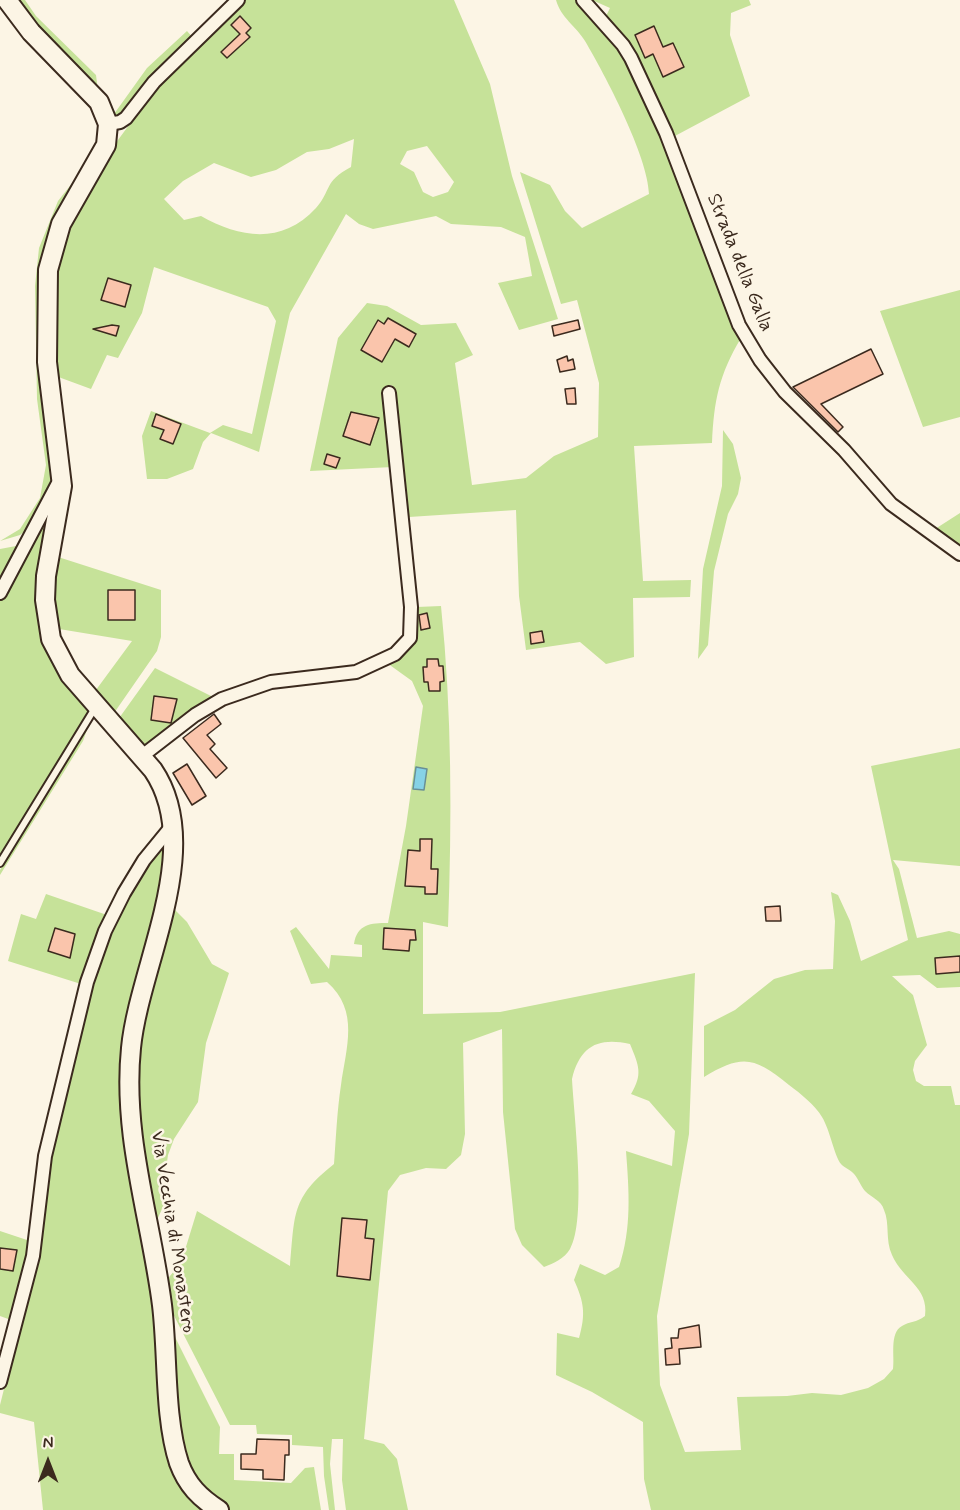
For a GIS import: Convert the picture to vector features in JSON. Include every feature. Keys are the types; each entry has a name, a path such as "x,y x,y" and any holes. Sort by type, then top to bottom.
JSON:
{"street":[{"path":"7,0 31,32 99,102 108,124 126,118 154,82 238,0"},
{"name":"Strada della Galla","path":"583,0 623,45 631,58 666,133 739,325 760,360 785,392 837,443 891,504 960,554"},
{"name":"Via Vecchia di Monastero","path":"108,124 106,145 64,219 49,264 47,362 62,476 61,502 45,586 47,625 59,659 142,756 162,785 171,827 169,894 131,1049 135,1155 162,1301 172,1427 177,1455 192,1489 219,1510"},
{"path":"142,756 195,714 222,699 271,682 359,671 395,654 407,643 411,631 411,607 389,393"},
{"path":"0,593 62,476"},
{"path":"0,1382 33,1256 45,1156 87,982 105,931 124,892 144,860 171,827"}],"lane":[{"path":"0,863 96,705"}],"green space":[{"path":"14,0 25,0 36,16 96,75 98,91 47,40"},
{"path":"244,0 454,0 490,84 512,176 558,319 519,330 498,283 532,276 525,237 501,227 451,224 436,216 373,229 359,224 346,214 290,313 259,452 211,433 203,442 193,469 167,479 147,479 142,436 151,411 210,433 223,425 252,434 276,321 268,307 154,267 142,313 118,358 107,355 91,389 53,375 53,279 69,224 118,140 178,63","holes":["354,139 351,167 336,177 321,202 303,220 275,233 246,233 201,216 184,220 164,199 183,181 214,163 251,177 276,170 307,152 329,149","427,146 454,182 448,192 433,197 423,192 414,172 400,164 407,151"]},
{"path":"556,0 579,0 618,45 662,133 741,338 727,364 719,388 712,443 634,446 643,581 691,580 690,597 633,598 634,657 606,664 580,642 526,650 519,596 516,510 409,517 392,385 384,387 393,467 310,471 338,338 367,303 387,306 421,325 456,323 473,355 455,363 472,485 526,478 554,456 598,437 599,383 577,300 561,304 520,172 550,185 565,211 582,228 649,194 647,178 634,138 614,94 585,41 561,12"},
{"path":"592,0 749,0 751,5 731,13 730,35 750,96 673,137 605,18 610,8"},
{"path":"187,31 193,38 125,113 115,119 114,114 147,68"},
{"path":"92,158 53,228 55,478 31,526 20,535 0,541 20,529 40,498 46,465 37,399 35,286 39,248 58,201"},
{"path":"960,290 960,417 923,427 880,311"},
{"path":"723,430 733,444 741,478 738,494 728,514 714,571 708,645 698,659 703,569 722,486"},
{"path":"56,498 40,588 89,710 0,856 0,601 29,553"},
{"path":"960,513 960,550 932,531"},
{"path":"16,546 18,549 0,584 0,549"},
{"path":"55,556 161,590 161,637 157,651 112,716 93,694 132,641 53,628"},
{"path":"441,606 450,766 448,927 423,922 423,1014 500,1012 695,973 689,1134 657,1316 660,1385 685,1452 741,1450 737,1397 812,1393 841,1395 868,1388 884,1379 893,1369 894,1340 898,1329 925,1316 925,1306 919,1290 892,1255 883,1207 879,1201 865,1191 854,1174 841,1164 825,1122 819,1113 798,1092 758,1064 740,1062 729,1064 704,1077 704,1026 735,1010 774,979 805,970 833,969 835,921 831,892 838,895 850,921 861,961 908,940 871,766 960,748 960,866 893,860 899,869 917,938 949,931 960,934 960,987 937,988 920,975 892,976 913,995 927,1045 915,1061 913,1070 916,1081 924,1086 951,1086 955,1105 960,1105 960,1510 651,1510 644,1479 643,1422 592,1392 556,1375 557,1333 579,1338 581,1330 583,1308 574,1280 580,1264 605,1275 619,1267 628,1224 626,1151 672,1166 675,1131 649,1101 631,1094 637,1081 637,1064 630,1044 619,1042 592,1046 585,1052 575,1068 572,1079 578,1167 578,1215 570,1249 558,1260 544,1267 522,1245 515,1229 503,1112 502,1029 463,1043 465,1134 461,1155 446,1169 426,1168 400,1175 388,1191 364,1439 384,1444 397,1459 408,1510 346,1510 342,1480 343,1439 332,1439 330,1464 335,1510 329,1510 323,1447 292,1445 292,1435 257,1434 256,1425 230,1425 168,1304 164,1283 181,1263 197,1211 290,1266 295,1220 302,1198 320,1176 334,1164 338,1105 347,1044 347,1018 344,1005 327,982 311,984 290,931 296,927 329,969 331,955 362,957 362,945 354,944 358,932 371,924 388,923 406,826 423,706 412,681 387,663 410,647 417,627 417,607"},
{"path":"155,668 215,698 143,750 117,721"},
{"path":"90,721 83,741 0,875 0,870"},
{"path":"168,838 168,874 128,1036 167,1421 210,1510 43,1510 34,1422 0,1413 0,1405 38,1253 48,1164 81,1019 104,946 143,870"},
{"path":"46,894 107,915 81,984 8,961 21,914 36,919"},
{"path":"170,905 187,922 212,964 229,973 206,1043 198,1102 174,1139 168,1155 165,1176 167,1198 152,1231 135,1085 145,1003"},
{"path":"0,1231 30,1241 11,1320 0,1316"},
{"path":"170,1327 220,1427 219,1454 234,1454 234,1480 291,1483 305,1468 314,1467 321,1510 229,1510 210,1499 195,1480 185,1457 175,1402"}],"water":[{"path":"416,767 427,769 424,790 413,789"}],"building":[{"path":"240,16 251,28 246,33 250,37 227,58 221,52 240,34 231,25"},
{"path":"654,26 663,47 673,43 684,67 663,77 653,54 645,58 635,35"},
{"path":"108,278 131,285 125,307 101,300"},
{"path":"388,318 416,334 409,347 395,339 382,362 361,350 378,320 384,324"},
{"path":"578,320 580,329 554,336 552,326"},
{"path":"119,326 116,336 93,329"},
{"path":"871,349 883,374 821,404 843,427 838,432 793,387"},
{"path":"567,356 568,361 573,359 575,369 560,372 557,360"},
{"path":"575,388 576,404 567,404 565,389"},
{"path":"351,412 379,418 370,445 343,436"},
{"path":"156,414 181,424 173,444 160,439 164,430 152,426"},
{"path":"327,454 340,458 336,468 324,464"},
{"path":"108,590 135,590 135,620 108,620"},
{"path":"427,613 430,628 421,630 419,615"},
{"path":"542,631 544,642 531,644 530,633"},
{"path":"427,659 438,659 439,666 443,666 444,681 440,682 440,691 429,691 428,682 424,682 423,667 427,667"},
{"path":"154,696 177,699 171,723 151,720"},
{"path":"214,714 221,724 207,735 215,744 210,749 227,768 216,778 183,738"},
{"path":"187,764 206,796 192,805 173,773"},
{"path":"420,839 432,839 431,869 438,869 437,894 425,894 425,887 405,886 408,850 420,851"},
{"path":"780,906 781,921 766,921 765,907"},
{"path":"55,928 75,934 70,958 48,951"},
{"path":"384,928 415,930 416,940 410,940 409,951 383,949"},
{"path":"960,956 960,972 936,974 935,958"},
{"path":"342,1218 367,1220 365,1238 374,1239 370,1280 337,1276"},
{"path":"0,1248 17,1250 13,1271 0,1269"},
{"path":"699,1325 701,1347 679,1349 680,1364 666,1365 665,1349 672,1348 671,1338 678,1338 679,1329"},
{"path":"257,1439 289,1440 289,1455 285,1455 284,1480 263,1479 263,1470 241,1469 241,1454 256,1454"}]}
